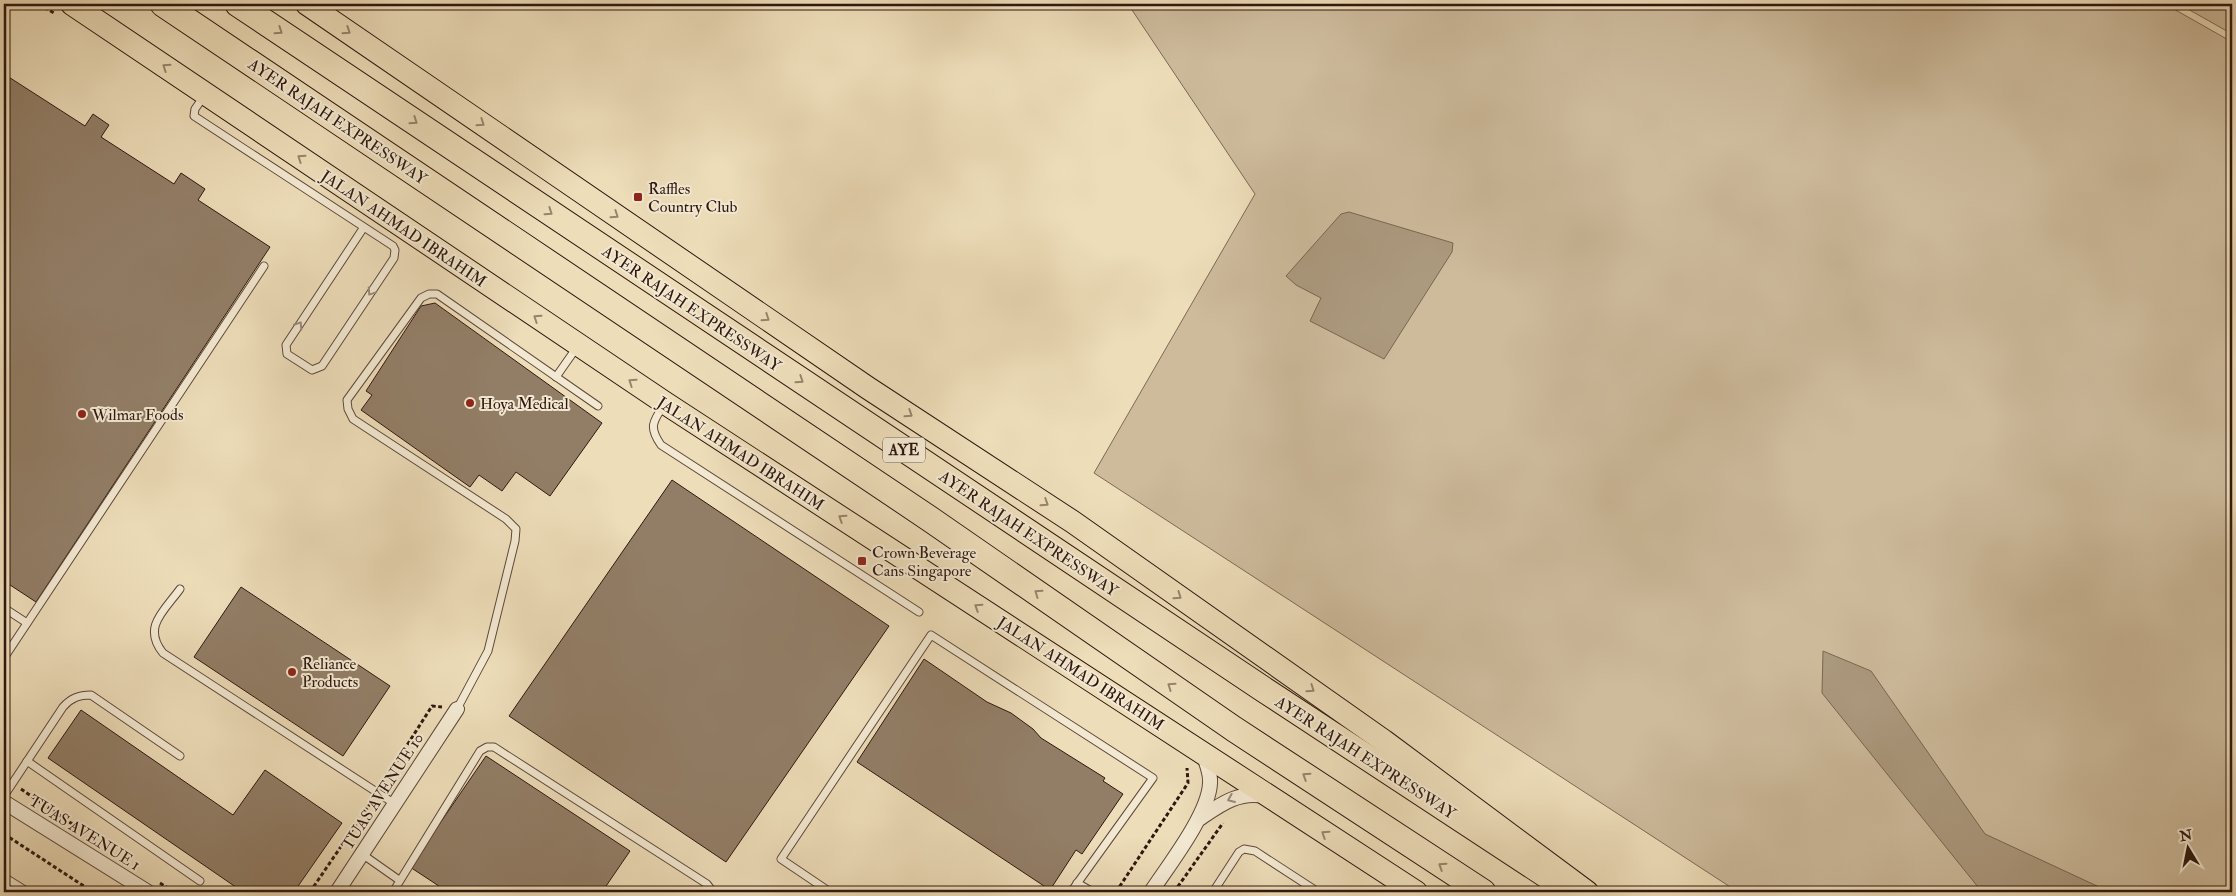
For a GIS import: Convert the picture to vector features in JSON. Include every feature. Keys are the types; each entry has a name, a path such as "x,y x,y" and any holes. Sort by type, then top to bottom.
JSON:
{"highway":[{"name":"AYER RAJAH EXPRESSWAY","path":"163,4 922,514 1234,729 1483,892"},
{"name":"AYER RAJAH EXPRESSWAY","path":"238,4 1238,673 1572,892"}],"main road":[{"name":"JALAN AHMAD IBRAHIM","path":"72,4 665,404 1203,752 1267,797 1416,892"},
{"path":"307,4 868,388 1073,522 1384,741 1587,892"}],"street":[{"name":"TUAS AVENUE 10","path":"337,892 457,710"},
{"path":"1151,892 1199,818 1210,784 1203,752"},
{"path":"1199,818 1226,801 1241,795 1251,793 1267,797"},
{"name":"TUAS AVENUE 1","path":"4,802 148,892"}],"lane":[{"path":"205,94 194,109 194,116 364,227 393,246 395,250 394,258 322,366 312,370 287,354 286,345 364,227"},
{"path":"4,658 264,266"},
{"path":"457,710 488,652 516,541 516,529 506,519 353,418 348,409 347,400 421,298 429,294 437,294 598,406"},
{"path":"556,377 578,345"},
{"path":"665,404 655,418 653,428 654,436 661,445 918,612"},
{"path":"180,588 154,626 155,644 163,654 395,804"},
{"path":"4,608 27,622"},
{"path":"830,892 781,859 931,635 1153,778 1071,892"},
{"path":"4,796 63,707 70,699 81,695 91,696 180,756"},
{"path":"393,892 480,751 487,746 494,746 706,884 713,892"},
{"path":"27,761 200,881"},
{"path":"1214,892 1238,852 1244,849 1255,851 1318,892"},
{"path":"362,854 399,880"},
{"path":"4,877 28,892"},
{"path":"1077,883 1093,892"}],"path":[{"path":"1116,892 1188,784 1188,769 1182,763"},
{"path":"1174,892 1227,817"},
{"path":"4,834 93,892"}],"shaded area":[{"path":"1128,4 2165,4 2232,42 2232,892 1738,892 1094,473 1255,194"},
{"path":"2179,4 2232,4 2232,34"},
{"path":"1349,212 1453,243 1452,252 1384,359 1310,321 1321,298 1296,285 1286,276 1341,214"},
{"path":"1823,651 1871,671 1985,834 2110,892 1982,892 1822,693"}],"building":[{"name":"Wilmar Foods","path":"4,74 85,126 93,114 109,125 101,137 174,184 181,173 205,189 198,200 270,247 36,602 4,581"},
{"name":"Hoya Medical","path":"435,303 602,423 550,496 516,472 502,491 479,475 470,487 361,410 372,395 366,391 421,306"},
{"path":"672,480 889,626 726,862 509,716"},
{"name":"Reliance Products","path":"241,587 390,686 343,756 194,657"},
{"path":"924,659 987,702 1011,713 1033,729 1041,738 1105,778 1103,781 1123,794 1082,854 1076,850 1050,890 857,762"},
{"path":"81,710 233,815 265,770 342,823 294,892 243,892 48,758"},
{"path":"486,756 630,851 602,892 448,892 410,867"}],"place":[{"name":"Raffles Country Club","path":"638,197"},
{"name":"Hoya Medical","path":"470,403"},
{"name":"Wilmar Foods","path":"82,414"},
{"name":"Crown Beverage Cans Singapore","path":"862,561"},
{"name":"Reliance Products","path":"292,672"}]}
